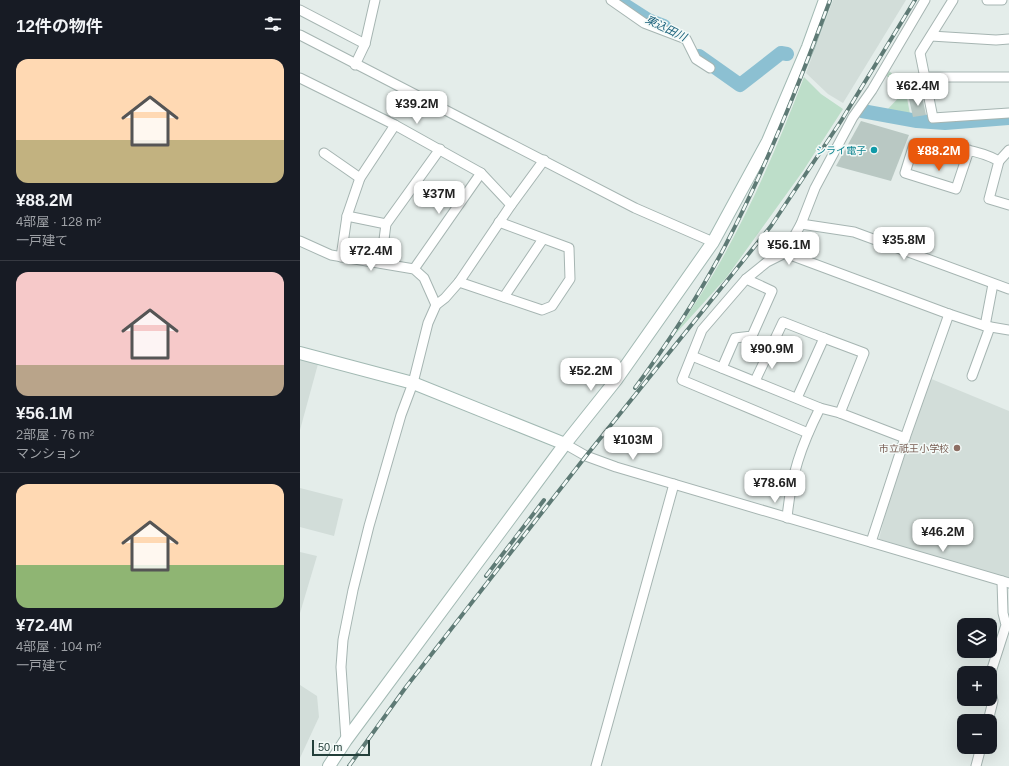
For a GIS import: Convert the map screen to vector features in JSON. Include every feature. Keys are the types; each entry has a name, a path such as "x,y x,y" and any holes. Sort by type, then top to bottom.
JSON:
{"street":[{"path":"355,64 365,44 375,0"},
{"path":"611,0 644,23 686,39 696,59 710,68"},
{"path":"329,766 346,740 565,444 616,380 713,242 768,141 808,47 826,0"},
{"path":"808,433 682,380 702,330 746,280 767,262 785,253 801,224 815,188 853,117 872,90 925,0"},
{"path":"953,0 920,54 933,118 1009,113"},
{"path":"987,0 1002,0"},
{"path":"300,10 365,44"},
{"path":"300,35 355,64 386,78 635,208 713,242"},
{"path":"931,36 996,40 1009,39"},
{"path":"925,77 1009,77"},
{"path":"300,78 395,125 481,173 511,205"},
{"path":"341,257 347,216 360,178 395,125"},
{"path":"969,150 956,189 906,173 914,144 969,150 988,155 999,161"},
{"path":"381,263 386,224 440,149"},
{"path":"1009,150 999,161 989,199 1009,204"},
{"path":"324,153 360,178"},
{"path":"346,740 342,667 343,640 352,590 401,415 413,383 428,323 436,305 445,298 459,282 499,222 544,160"},
{"path":"414,269 481,173"},
{"path":"347,216 386,224"},
{"path":"459,282 542,310 552,306 570,279 570,248 499,222"},
{"path":"801,224 854,232 1009,289"},
{"path":"504,297 543,239"},
{"path":"300,241 332,255 414,269 424,278 436,305"},
{"path":"785,253 949,314 988,326 1009,330"},
{"path":"722,368 735,338 752,336 772,291 746,280"},
{"path":"972,376 988,326 993,284"},
{"path":"871,542 905,438 949,314"},
{"path":"756,381 783,322 864,353 840,413"},
{"path":"797,398 824,338"},
{"path":"300,353 413,383 565,444 600,462 1005,582 1003,612 1006,625 993,666"},
{"path":"692,356 820,408 840,413 905,438"},
{"path":"787,518 789,492 797,461 820,408"},
{"path":"596,766 674,484"},
{"path":"976,766 979,754"}],"shaded area":[{"path":"833,0 906,0 843,103 828,94 806,73"},
{"path":"300,359 318,364 300,430"},
{"name":"市立祇王小学校","path":"929,378 1009,411 1009,581 879,539 893,484"},
{"path":"300,488 343,499 334,536 300,527"},
{"path":"300,552 317,556 300,613"},
{"path":"300,685 317,696 319,717 300,758"}],"green space":[{"path":"889,71 904,84 922,81 924,93 907,98 910,114 887,110 903,93 885,74"},
{"path":"804,77 821,94 843,109 803,171 726,278 670,340 711,278 746,213 777,146"}],"building":[{"path":"922,96 926,115 913,117 909,99"},
{"name":"シライ電子","path":"861,121 909,135 891,181 836,166"}],"waterway":[{"name":"東込田川","path":"617,0 648,20 664,26"},
{"name":"東込田川","path":"699,56 740,85 781,53 787,54"},
{"name":"東込田川","path":"862,111 917,121 945,123 1009,118"}],"railway":[{"path":"635,388 671,337 724,248 768,157 830,0"},
{"path":"349,766 406,687 586,456 771,226 841,121 915,0"},
{"path":"486,576 544,500"}],"place":[{"name":"シライ電子","path":"874,150"},
{"name":"市立祇王小学校","path":"957,448"}]}
